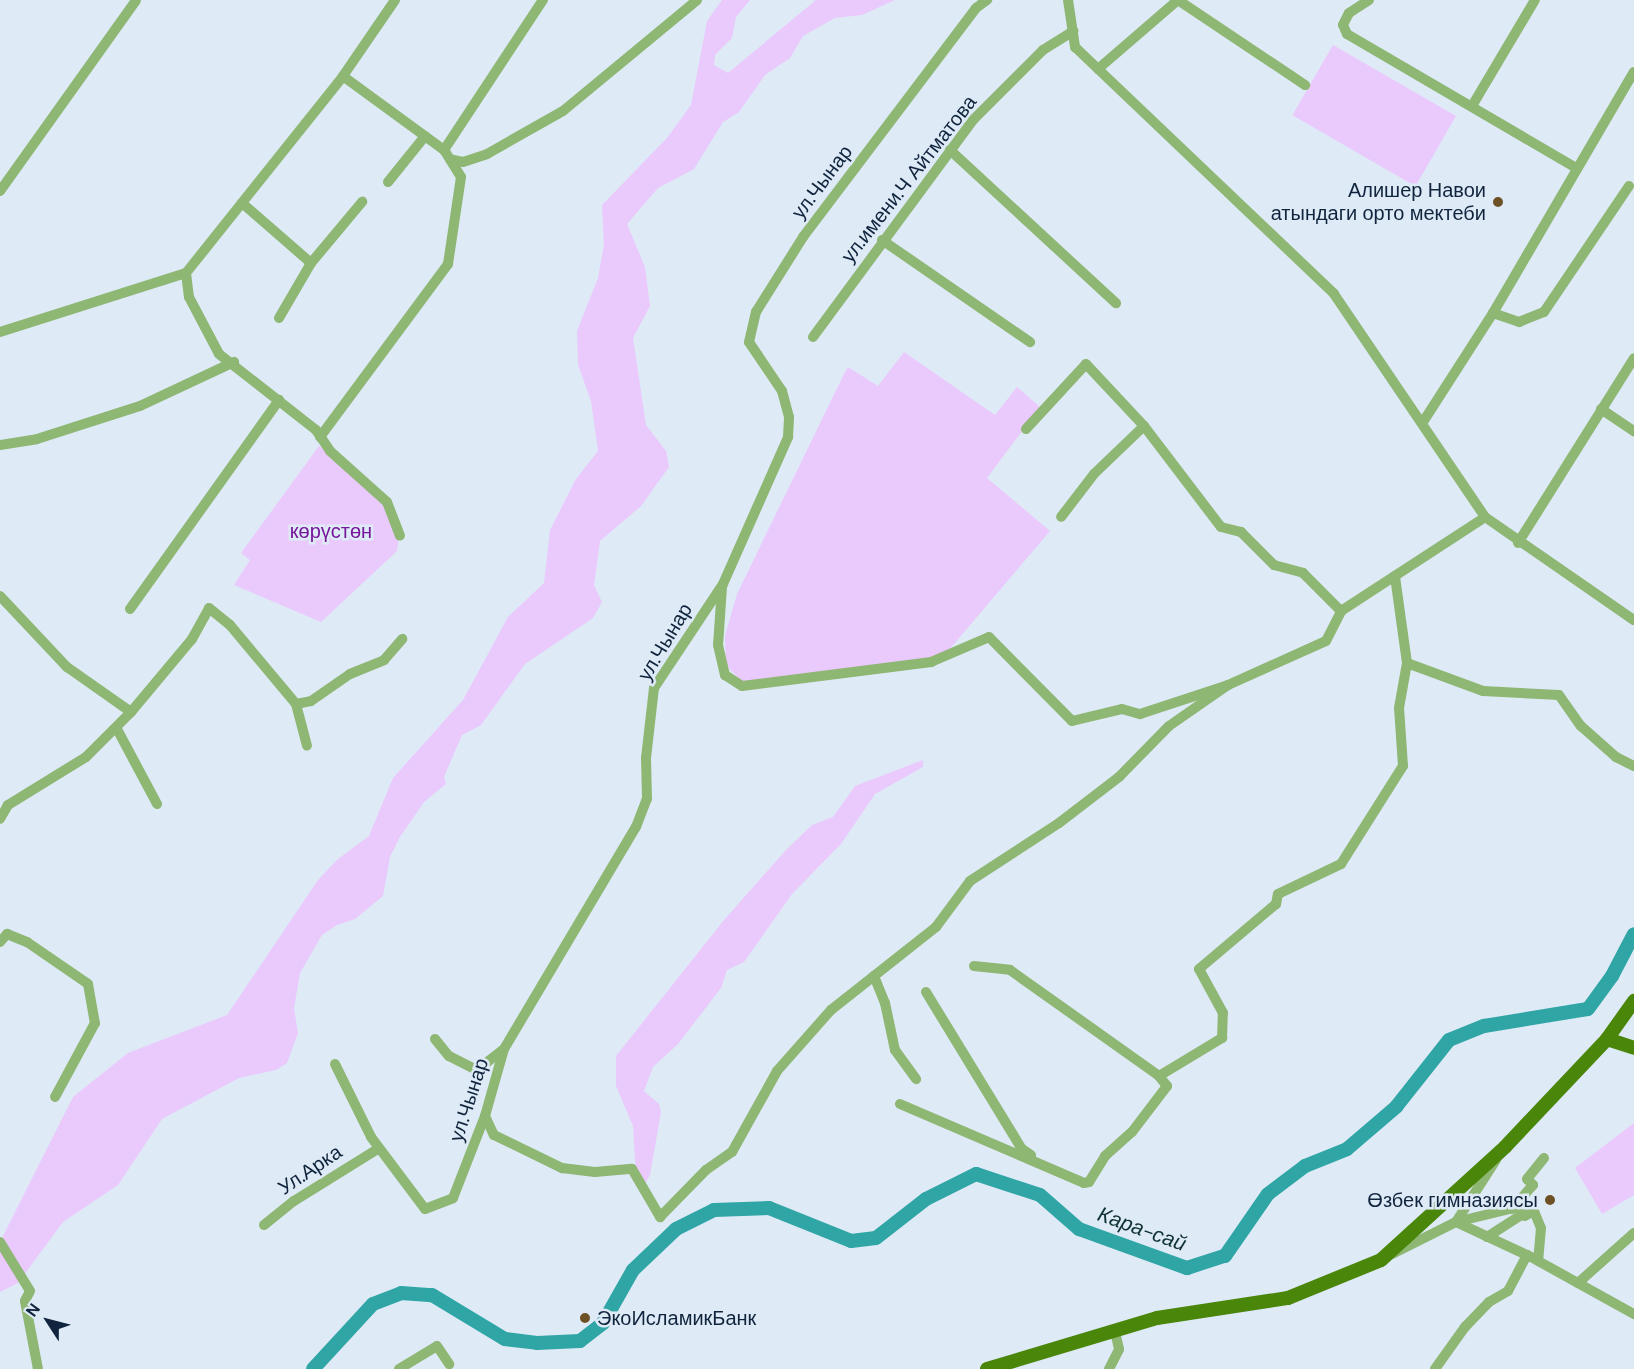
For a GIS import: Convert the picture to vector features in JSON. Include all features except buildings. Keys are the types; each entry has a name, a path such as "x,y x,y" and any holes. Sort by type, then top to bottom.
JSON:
{"main road":[{"path":"987,1369 1157,1318 1288,1298 1381,1260 1504,1147 1607,1039 1634,1001"},
{"path":"1607,1039 1631,1045"}],"street":[{"path":"0,191 136,0"},
{"path":"0,332 186,273 344,76 395,0"},
{"path":"447,155 543,0"},
{"path":"447,155 463,162 487,154 563,111 697,0"},
{"name":"ул.Чынар","path":"335,1064 379,1148 425,1209 453,1198 485,1116 504,1049 636,827 647,799 646,758 654,688 723,584 788,437 789,417 782,391 749,342 756,312 803,237 976,8 987,0"},
{"path":"1068,0 1075,47 1334,294 1423,422 1485,517 1518,543 1634,620"},
{"path":"1098,69 1178,0 1305,85"},
{"path":"1369,0 1349,13 1344,25 1347,34 1576,168"},
{"path":"1472,106 1535,0"},
{"name":"ул.имени.Ч Айтматова","path":"813,337 882,240 974,120 1043,50 1073,31"},
{"path":"1423,422 1493,313 1634,72"},
{"path":"320,438 448,264 461,177 447,155 425,136 344,76"},
{"path":"388,182 425,136"},
{"path":"950,150 1116,303"},
{"path":"1493,313 1519,321 1544,312 1629,186"},
{"path":"279,318 311,263 362,202"},
{"path":"242,203 311,263"},
{"path":"882,240 1030,342"},
{"path":"186,273 189,297 207,338 219,354 234,362 316,430 330,452 387,502 400,536"},
{"path":"1518,543 1634,358"},
{"path":"0,445 37,439 140,406 234,362"},
{"path":"1026,429 1086,364 1144,426 1221,527 1241,532 1274,565 1303,573 1341,611"},
{"path":"130,609 279,400"},
{"path":"1601,408 1634,431"},
{"path":"1061,517 1094,474 1144,426"},
{"path":"723,584 718,645 725,675 742,687 931,662 989,637 1072,721 1122,709 1140,714 1228,685 1326,641 1341,611 1485,517"},
{"path":"1159,1076 1222,1038 1223,1013 1199,969 1276,904 1278,894 1341,864 1403,766 1400,708 1407,663 1395,576"},
{"path":"0,596 67,668 132,712"},
{"path":"0,819 8,805 86,757 117,729 192,639 209,608 230,625 296,704 307,746"},
{"path":"296,704 311,701 350,674 384,660 402,639"},
{"path":"1407,663 1483,691 1559,695 1581,726 1616,757 1634,766"},
{"path":"485,1116 494,1135 562,1168 595,1172 632,1168 660,1217 706,1170 732,1152 777,1071 831,1010 936,927 970,881 1059,824 1119,777 1169,726 1228,685"},
{"path":"117,729 158,804"},
{"path":"0,942 7,934 27,942 88,984 95,1023 55,1097"},
{"path":"900,1104 1084,1183 1089,1182 1105,1156 1132,1132 1167,1086 1159,1076 1010,970 974,966"},
{"path":"874,976 885,1003 895,1050 916,1079"},
{"path":"926,992 1022,1149 1084,1183"},
{"path":"435,1039 449,1056 477,1070 504,1049"},
{"path":"1456,1222 1504,1147"},
{"name":"Ул.Арка","path":"264,1226 303,1195 379,1148"},
{"path":"1512,1209 1533,1185 1527,1179 1544,1158"},
{"path":"1381,1260 1456,1222 1518,1207 1523,1214"},
{"path":"1487,1237 1523,1214 1534,1211 1541,1228 1538,1261"},
{"path":"1456,1222 1527,1255 1634,1314"},
{"path":"1578,1283 1634,1233"},
{"path":"0,1242 30,1291 26,1301 38,1369"},
{"path":"1435,1369 1465,1328 1489,1302 1508,1291 1527,1255"},
{"path":"1109,1369 1119,1349 1115,1331"},
{"path":"399,1369 430,1347 437,1346 449,1364"}],"green space":[{"path":"722,0 750,0 736,17 732,38 715,55 714,65 728,73 816,0 895,0 862,15 835,18 803,36 790,58 765,75 739,112 723,122 694,169 658,188 627,224 645,267 650,306 633,338 646,425 666,451 669,467 641,506 600,541 594,585 602,602 593,618 525,664 481,725 462,735 444,777 446,784 424,802 400,837 390,857 383,896 355,919 337,925 322,935 300,973 294,1008 298,1033 287,1063 276,1070 239,1078 162,1119 118,1185 63,1222 18,1283 0,1292 0,1242 73,1097 128,1053 227,1015 318,880 338,859 369,836 393,778 463,700 508,617 544,583 550,530 576,479 598,451 591,401 578,365 577,331 598,278 604,244 602,205 667,138 691,105 707,21"},
{"path":"1333,45 1456,116 1415,186 1292,115"},
{"path":"904,352 995,415 1017,387 1040,407 987,478 1050,531 942,658 742,682 726,665 725,636 737,594 843,376 848,367 878,386"},
{"name":"көрүстөн","path":"319,446 368,478 401,525 397,551 321,622 234,585 250,560 241,553"},
{"path":"923,760 923,767 875,794 841,844 792,894 744,962 727,970 721,988 678,1044 653,1067 644,1091 659,1104 661,1112 650,1175 643,1187 636,1176 633,1126 616,1086 616,1056 724,920 786,850 812,825 833,817 855,786"},
{"path":"1634,1123 1634,1195 1602,1214 1575,1168"}],"waterway":[{"name":"Кара-сай","path":"313,1369 373,1304 401,1293 432,1295 505,1339 537,1343 580,1341 603,1323 633,1270 676,1229 714,1210 769,1208 851,1241 876,1238 926,1199 976,1174 1040,1195 1079,1229 1187,1268 1225,1256 1268,1194 1305,1166 1347,1149 1396,1107 1449,1040 1484,1026 1588,1009 1612,976 1634,934"}],"place":[{"name":"Алишер Навои атындаги орто мектеби","path":"1498,202"},
{"name":"Өзбек гимназиясы","path":"1550,1200"},
{"name":"ЭкоИсламикБанк","path":"585,1318"}]}
